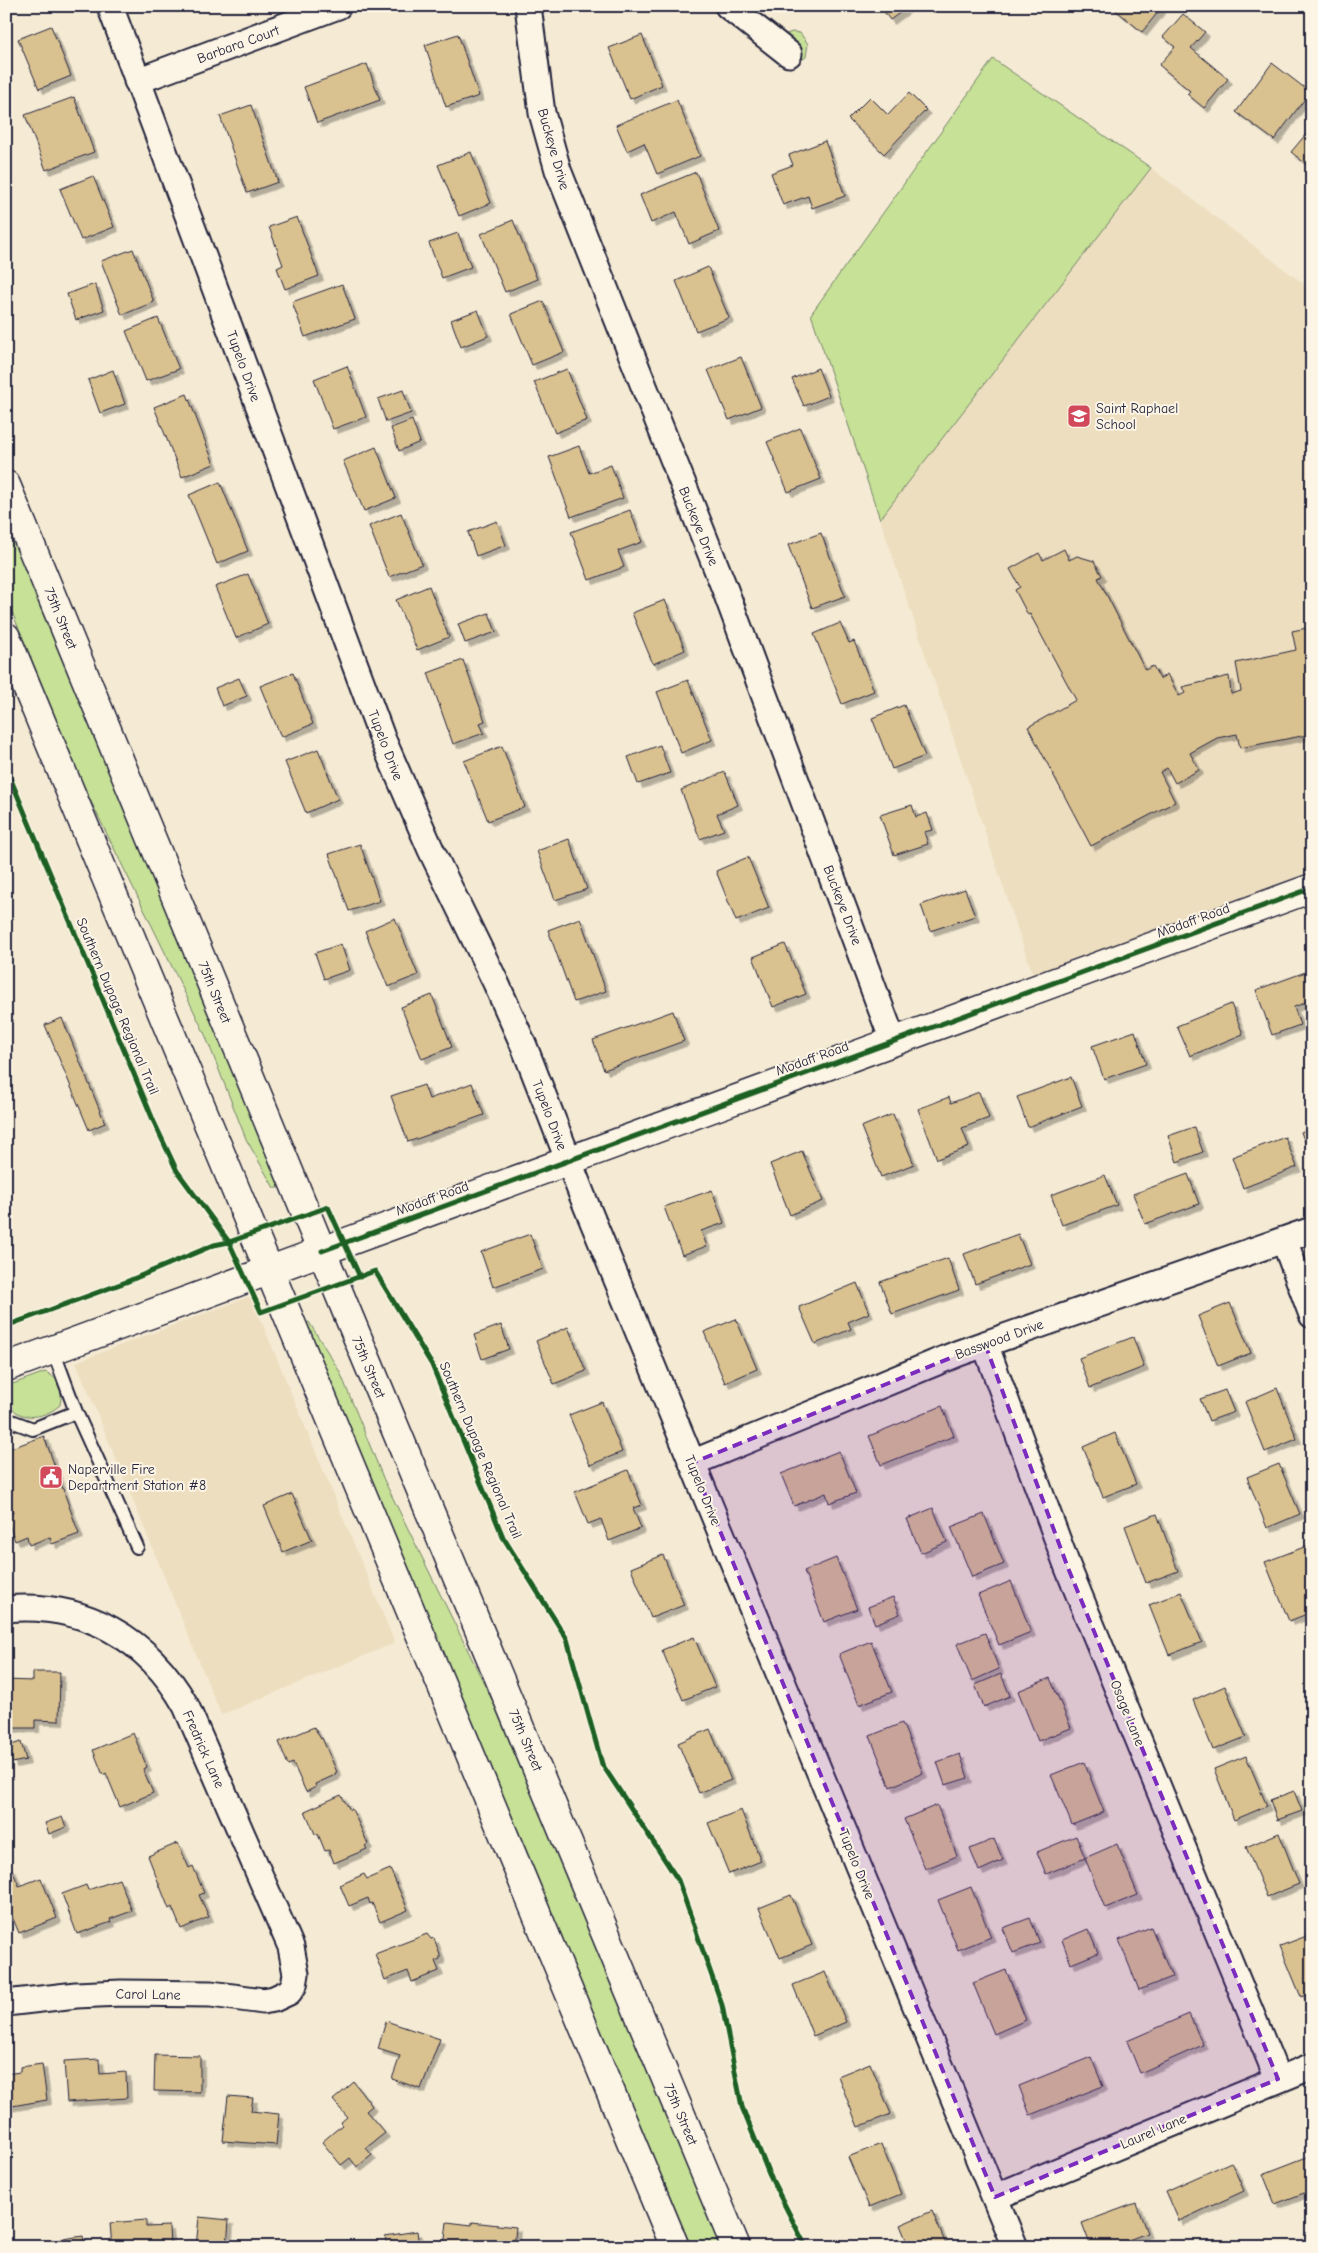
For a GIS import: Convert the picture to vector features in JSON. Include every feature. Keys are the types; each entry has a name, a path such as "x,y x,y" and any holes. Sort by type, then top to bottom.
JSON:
{"main road":[{"name":"75th Street","path":"6,485 736,2247"},
{"path":"6,637 674,2247"},
{"name":"Modaff Road","path":"6,1367 1312,888"}],"street":[{"name":"Tupelo Drive","path":"110,6 383,740 431,850 496,983 524,1046 568,1160 1015,2247"},
{"name":"Barbara Court","path":"137,81 338,6"},
{"name":"Buckeye Drive","path":"528,6 542,113 558,170 724,587 893,1041"},
{"path":"728,6 789,54"},
{"name":"Basswood Drive","path":"692,1463 985,1344 1312,1230"},
{"path":"1284,1240 1312,1315"},
{"name":"Osage Lane","path":"985,1344 1068,1568 1278,2079"},
{"name":"Fredrick Lane","path":"6,1609 48,1608 79,1615 99,1623 134,1643 167,1676 186,1706 291,1947 296,1974 294,1985 289,1992"},
{"name":"Carol Lane","path":"6,2003 76,1994 121,1993 212,1994 263,2001 274,1999 289,1992"},
{"name":"Laurel Lane","path":"995,2197 1312,2066"}],"lane":[{"path":"53,1350 76,1412 137,1547"},
{"path":"6,1419 33,1429 76,1412"}],"highlighted area":[{"path":"985,1344 1068,1568 1278,2079 995,2197 692,1463"}],"shaded area":[{"name":"Saint Raphael School","path":"993,59 1151,168 1312,290 1312,601 1308,606 1312,608 1312,871 1033,975 811,314"},
{"path":"251,1296 395,1643 221,1715 76,1362"}],"green space":[{"path":"792,32 800,33 808,44 806,57 795,64 781,36"},
{"path":"993,59 1151,168 880,519 811,314"},
{"path":"6,520 281,1188 274,1188 246,1139 204,1032 78,775 6,597"},
{"path":"309,1322 340,1372 384,1480 508,1732 722,2247 691,2247 305,1327 306,1323"},
{"path":"45,1372 54,1378 59,1385 61,1390 60,1405 42,1415 23,1415 16,1412 10,1405 8,1396 10,1385"}],"building":[{"path":"880,6 909,6 890,20"},
{"path":"1111,6 1163,6 1142,32"},
{"path":"1183,14 1205,32 1191,48 1228,79 1204,108 1187,94 1190,91 1159,65 1175,47 1163,37"},
{"path":"51,26 71,76 39,89 18,39"},
{"path":"458,34 479,96 446,107 425,45"},
{"path":"642,35 662,85 630,99 609,48"},
{"path":"1272,63 1310,92 1274,140 1236,112"},
{"path":"367,64 380,100 317,123 304,87"},
{"path":"909,93 926,110 884,154 848,119 870,97 888,115"},
{"path":"74,97 94,152 46,170 25,115"},
{"path":"677,100 700,156 657,174 644,143 627,151 616,125"},
{"path":"251,105 278,182 247,193 220,116"},
{"path":"1312,127 1312,169 1291,152"},
{"path":"825,141 845,196 812,208 808,196 783,205 771,173 793,165 789,155"},
{"path":"471,152 491,203 459,216 438,165"},
{"path":"696,172 719,231 689,244 676,212 651,223 640,195"},
{"path":"93,176 114,227 81,240 60,189"},
{"path":"297,217 319,276 285,289 277,268 283,265 269,227"},
{"path":"513,220 537,279 505,292 481,234"},
{"path":"458,233 471,267 442,278 429,243"},
{"path":"133,249 154,302 122,315 101,261"},
{"path":"708,267 729,318 696,331 676,281"},
{"path":"95,284 104,310 76,320 67,294"},
{"path":"342,284 355,319 305,337 292,302"},
{"path":"543,301 564,352 532,365 511,314"},
{"path":"478,310 488,336 461,347 451,320"},
{"path":"158,318 179,369 146,381 126,331"},
{"path":"741,357 761,407 729,420 708,370"},
{"path":"347,366 366,417 333,429 314,379"},
{"path":"818,368 829,396 804,406 792,379"},
{"path":"567,369 587,420 555,433 534,382"},
{"path":"113,370 125,404 100,413 88,380"},
{"path":"403,390 411,413 386,422 378,399"},
{"path":"187,394 214,464 182,477 154,407"},
{"path":"412,420 420,442 399,451 391,428"},
{"path":"800,428 821,479 788,492 767,442"},
{"path":"579,446 589,473 611,465 623,498 571,517 549,457"},
{"path":"376,447 396,498 364,511 343,461"},
{"path":"220,482 248,551 217,564 189,495"},
{"path":"630,510 642,542 618,551 624,567 589,580 571,532"},
{"path":"401,513 422,564 389,577 369,526"},
{"path":"497,521 506,545 476,556 468,532"},
{"path":"821,533 845,596 812,608 788,545"},
{"path":"1064,549 1069,560 1077,556 1094,561 1102,576 1098,578 1145,670 1153,666 1160,679 1167,674 1179,696 1185,693 1182,687 1229,676 1231,694 1241,691 1236,663 1296,650 1292,631 1312,627 1312,734 1240,748 1237,734 1217,738 1190,753 1199,770 1175,783 1167,768 1160,772 1175,802 1091,846 1028,727 1076,700 1015,590 1020,587 1010,569 1039,553 1043,560"},
{"path":"248,574 268,624 236,638 215,587"},
{"path":"429,586 449,637 417,650 396,600"},
{"path":"665,600 685,650 653,664 632,613"},
{"path":"489,613 496,632 465,643 458,624"},
{"path":"840,623 849,643 854,641 874,691 842,704 814,634"},
{"path":"463,660 485,721 480,723 484,733 453,744 428,673"},
{"path":"293,673 313,724 281,737 260,686"},
{"path":"239,678 247,696 222,706 215,688"},
{"path":"688,680 712,740 681,753 657,692"},
{"path":"904,705 925,756 892,769 872,718"},
{"path":"660,745 670,773 638,784 628,757"},
{"path":"502,746 525,807 488,821 464,761"},
{"path":"318,749 338,799 306,813 285,762"},
{"path":"725,772 738,805 717,814 724,830 700,839 681,790"},
{"path":"912,805 916,817 927,813 933,830 924,832 928,844 894,855 880,815"},
{"path":"569,839 587,889 555,900 537,851"},
{"path":"360,844 380,901 349,911 329,854"},
{"path":"748,857 769,908 736,921 716,871"},
{"path":"965,889 975,916 930,931 921,905"},
{"path":"395,918 418,975 388,987 365,931"},
{"path":"580,918 606,991 574,1002 548,930"},
{"path":"341,944 350,970 324,979 315,953"},
{"path":"785,944 806,994 773,1007 753,957"},
{"path":"1311,970 1312,1000 1294,1007 1300,1025 1272,1035 1256,990"},
{"path":"432,995 452,1047 422,1059 401,1007"},
{"path":"1231,1004 1243,1034 1190,1056 1177,1026"},
{"path":"673,1011 684,1041 604,1070 593,1040"},
{"path":"62,1018 105,1123 89,1130 45,1025"},
{"path":"1135,1031 1146,1064 1104,1079 1092,1046"},
{"path":"1071,1077 1082,1106 1028,1127 1017,1097"},
{"path":"472,1083 484,1115 408,1142 391,1096 424,1085 429,1099"},
{"path":"979,1092 989,1118 962,1128 969,1147 937,1159 918,1109 949,1097 951,1103"},
{"path":"893,1114 914,1164 881,1177 861,1127"},
{"path":"1194,1127 1203,1152 1177,1162 1168,1136"},
{"path":"1312,1128 1312,1161 1301,1132"},
{"path":"1285,1137 1297,1167 1243,1188 1232,1157"},
{"path":"802,1151 823,1201 790,1215 770,1164"},
{"path":"1188,1174 1199,1204 1145,1224 1133,1194"},
{"path":"1105,1175 1117,1205 1062,1225 1051,1195"},
{"path":"712,1190 724,1223 701,1231 707,1246 682,1255 664,1207"},
{"path":"530,1234 543,1269 493,1287 481,1252"},
{"path":"1018,1234 1030,1264 975,1284 964,1254"},
{"path":"948,1258 959,1290 892,1314 880,1282"},
{"path":"857,1283 869,1313 848,1322 851,1329 815,1344 799,1307"},
{"path":"1230,1303 1251,1353 1218,1366 1198,1316"},
{"path":"736,1319 757,1369 725,1383 704,1332"},
{"path":"501,1325 509,1349 482,1359 474,1335"},
{"path":"568,1327 586,1371 554,1384 536,1341"},
{"path":"1133,1337 1144,1367 1090,1388 1079,1358"},
{"path":"1277,1388 1297,1439 1265,1452 1245,1402"},
{"path":"1225,1390 1234,1412 1209,1421 1200,1399"},
{"path":"602,1402 622,1452 590,1465 569,1415"},
{"path":"942,1406 954,1436 881,1465 869,1436"},
{"path":"1115,1433 1136,1484 1103,1497 1083,1447"},
{"path":"44,1436 79,1534 52,1544 50,1537 29,1545 27,1536 15,1541 6,1517 6,1515 13,1513 6,1493 6,1450"},
{"path":"839,1451 856,1493 829,1503 826,1493 794,1506 781,1474"},
{"path":"1279,1464 1300,1514 1267,1528 1247,1477"},
{"path":"628,1470 642,1505 633,1508 641,1528 609,1541 601,1519 588,1524 575,1492"},
{"path":"292,1494 312,1540 283,1552 264,1506"},
{"path":"933,1508 947,1542 921,1553 907,1519"},
{"path":"984,1514 1004,1564 972,1577 951,1527"},
{"path":"1157,1514 1178,1571 1146,1583 1125,1526"},
{"path":"1312,1544 1312,1580 1307,1582 1312,1593 1312,1612 1289,1621 1265,1562"},
{"path":"663,1555 684,1605 651,1618 631,1568"},
{"path":"836,1558 857,1609 824,1622 804,1571"},
{"path":"1011,1581 1031,1632 999,1645 978,1595"},
{"path":"1181,1592 1202,1642 1169,1655 1149,1605"},
{"path":"893,1597 900,1614 875,1624 868,1607"},
{"path":"985,1633 999,1669 972,1681 957,1644"},
{"path":"694,1637 715,1687 683,1700 662,1650"},
{"path":"871,1641 892,1692 859,1705 839,1654"},
{"path":"33,1672 60,1672 59,1721 35,1720 35,1728 6,1728 6,1680 33,1681"},
{"path":"1001,1674 1010,1696 984,1707 975,1685"},
{"path":"1050,1678 1071,1728 1038,1741 1018,1691"},
{"path":"1225,1686 1246,1737 1213,1750 1193,1700"},
{"path":"902,1723 923,1773 890,1787 870,1736"},
{"path":"314,1727 322,1738 337,1772 335,1775 315,1784 316,1787 306,1792 293,1763 288,1765 279,1742"},
{"path":"710,1729 731,1780 699,1793 678,1743"},
{"path":"133,1733 147,1767 143,1769 153,1793 120,1807 106,1773 103,1775 93,1750"},
{"path":"21,1742 26,1760 12,1763 8,1746"},
{"path":"960,1754 968,1778 945,1785 937,1762"},
{"path":"1246,1756 1267,1806 1234,1820 1214,1769"},
{"path":"1084,1762 1104,1812 1072,1825 1051,1775"},
{"path":"1294,1791 1302,1811 1277,1820 1270,1800"},
{"path":"341,1795 350,1810 352,1809 368,1844 365,1846 367,1849 334,1863 329,1850 325,1851 318,1834 315,1834 305,1811"},
{"path":"937,1805 957,1856 925,1869 904,1819"},
{"path":"741,1810 761,1861 729,1874 708,1823"},
{"path":"62,1817 66,1827 49,1834 45,1823"},
{"path":"1279,1833 1299,1884 1267,1897 1246,1847"},
{"path":"1076,1836 1085,1858 1046,1874 1037,1852"},
{"path":"994,1839 1003,1860 979,1871 970,1849"},
{"path":"178,1843 189,1868 193,1866 204,1893 199,1895 209,1917 181,1929 172,1907 169,1909 148,1856"},
{"path":"1117,1844 1138,1895 1105,1908 1085,1858"},
{"path":"11,1867 19,1886 41,1878 57,1918 19,1933 6,1902 6,1869"},
{"path":"390,1869 408,1910 380,1922 368,1898 349,1906 340,1885 364,1874 367,1879"},
{"path":"119,1879 132,1911 110,1919 111,1922 77,1934 62,1894 86,1885 88,1890"},
{"path":"971,1887 991,1937 958,1950 938,1900"},
{"path":"791,1895 812,1945 780,1958 759,1908"},
{"path":"1030,1918 1040,1943 1013,1953 1003,1928"},
{"path":"1151,1927 1172,1977 1139,1990 1119,1940"},
{"path":"1088,1929 1098,1953 1071,1964 1062,1940"},
{"path":"427,1934 431,1939 434,1938 440,1955 440,1959 435,1961 439,1971 412,1982 408,1971 385,1980 375,1954"},
{"path":"1312,1934 1312,1992 1301,1997 1280,1946"},
{"path":"1006,1970 1026,2020 994,2034 973,1983"},
{"path":"825,1972 846,2022 813,2036 793,1985"},
{"path":"1189,2014 1203,2045 1140,2073 1127,2041"},
{"path":"386,2021 440,2039 421,2089 392,2079 400,2056 378,2049"},
{"path":"155,2055 200,2056 200,2092 154,2091"},
{"path":"1091,2057 1103,2086 1030,2115 1019,2086"},
{"path":"99,2059 100,2074 126,2072 127,2098 67,2102 64,2061"},
{"path":"870,2063 891,2114 858,2127 838,2076"},
{"path":"42,2064 47,2100 6,2107 6,2074 20,2072 20,2067"},
{"path":"354,2082 372,2106 366,2111 385,2133 366,2148 372,2155 357,2167 350,2158 341,2165 322,2142 342,2125 340,2123 347,2117 333,2100"},
{"path":"228,2096 253,2098 251,2111 279,2114 276,2145 223,2141"},
{"path":"881,2144 901,2194 869,2207 848,2157"},
{"path":"1312,2155 1312,2190 1275,2204 1263,2174"},
{"path":"1231,2162 1244,2191 1179,2221 1166,2191"},
{"path":"1136,2203 1147,2233 1110,2247 1091,2247 1082,2223"},
{"path":"932,2211 947,2247 909,2247 900,2225"},
{"path":"199,2217 229,2220 227,2246 235,2247 196,2247"},
{"path":"146,2220 146,2227 169,2226 170,2247 112,2247 110,2223"},
{"path":"447,2222 472,2225 472,2222 516,2227 514,2247 444,2247"},
{"path":"417,2231 419,2247 387,2247 385,2236"},
{"path":"83,2236 85,2247 37,2247 36,2243"}],"cycle path":[{"name":"Southern Dupage Regional Trail","path":"6,768 154,1122 177,1171 229,1242 261,1312 375,1271 432,1365 503,1537 567,1639 602,1764 678,1880 722,2005 742,2107 769,2174 806,2247"},
{"path":"322,1251 1312,888"},
{"path":"6,1326 126,1282 214,1245 229,1242 328,1207 360,1277"}],"place":[{"name":"Saint Raphael School","path":"1079,416"},
{"name":"Naperville Fire Department Station #8","path":"51,1477"}]}
